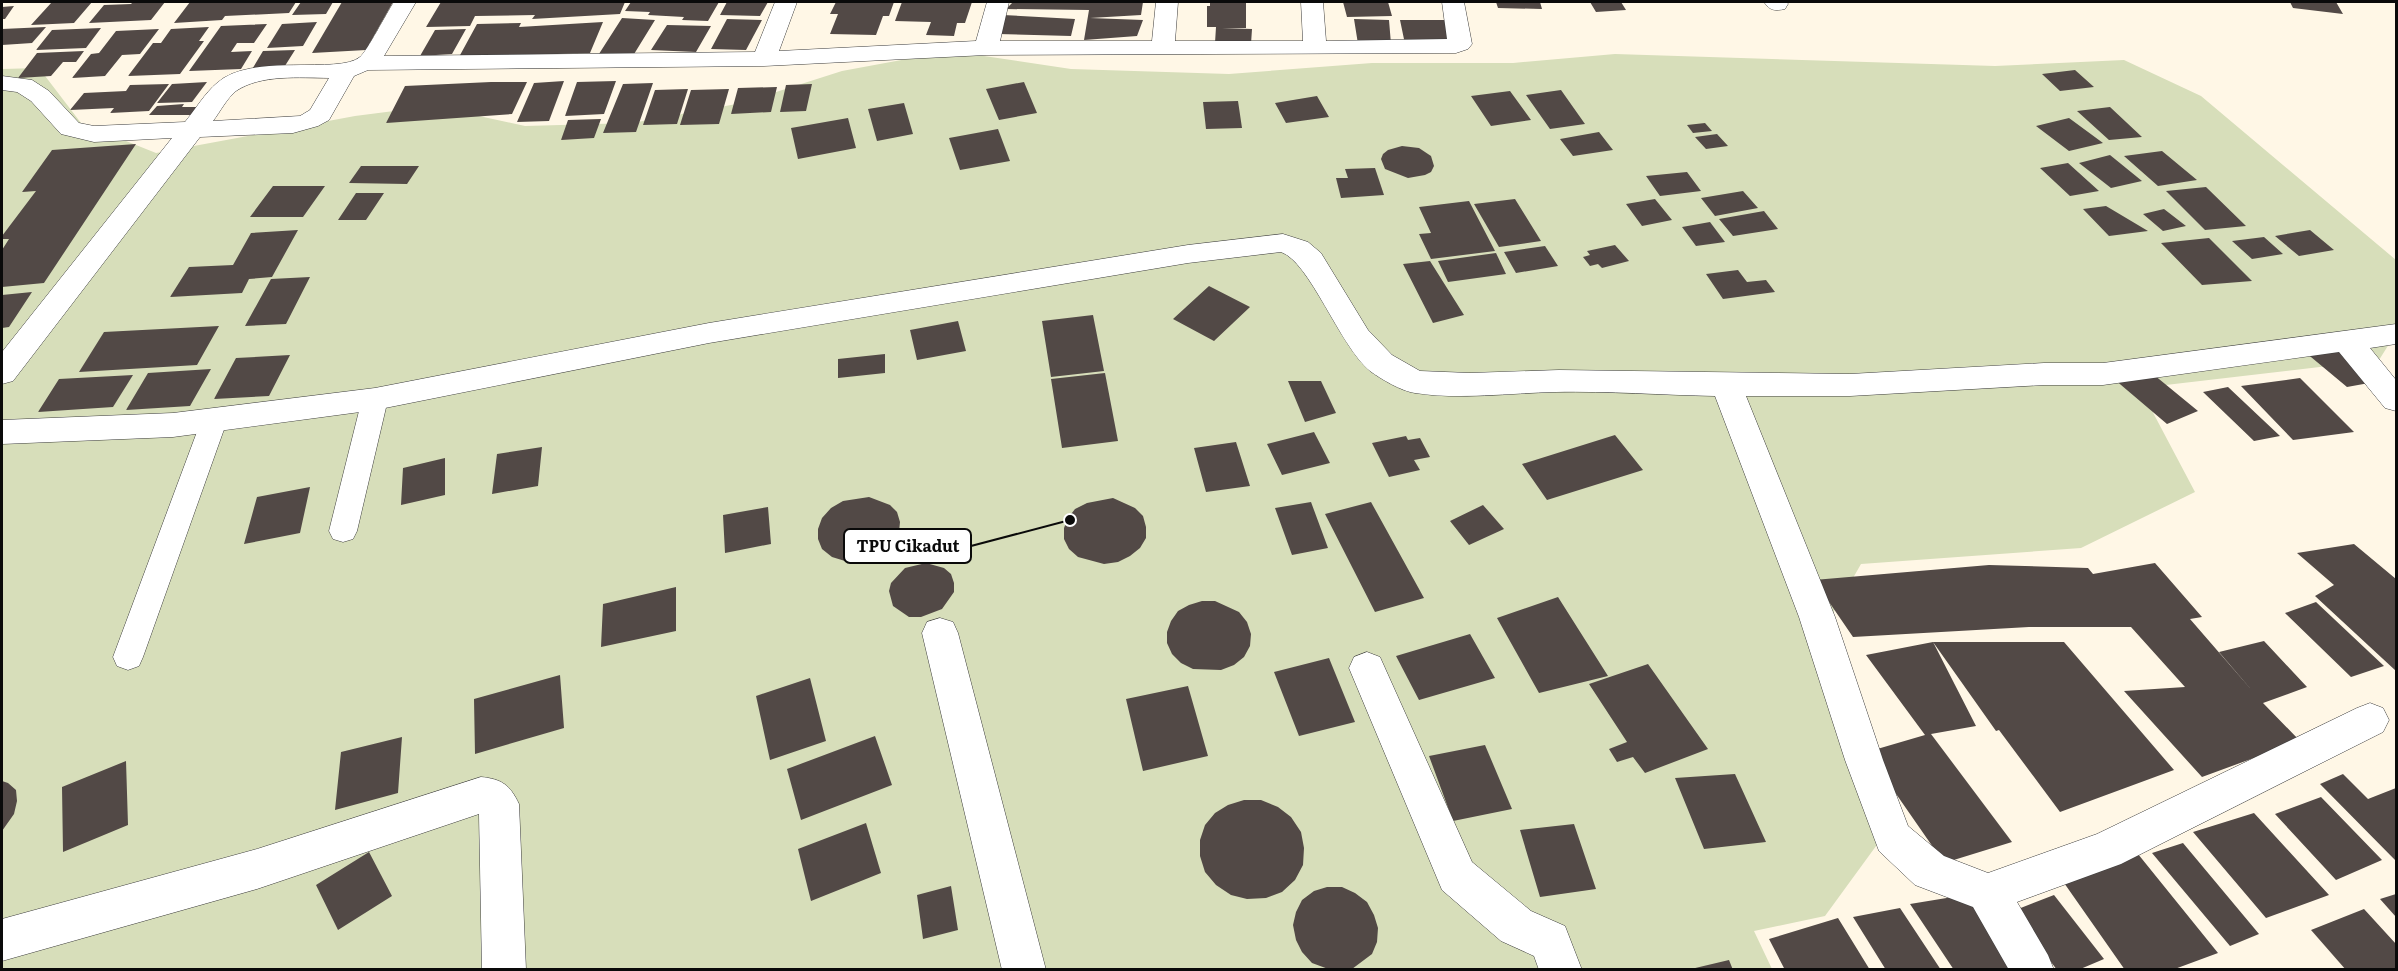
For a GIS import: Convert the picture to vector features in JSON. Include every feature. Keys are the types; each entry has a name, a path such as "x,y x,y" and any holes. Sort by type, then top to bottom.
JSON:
{"street":[{"path":"2,83 23,85 40,96 70,129 94,134 293,125 309,122 320,114 405,2"},
{"path":"764,59 786,2"},
{"path":"986,48 998,2"},
{"path":"1163,48 1167,2"},
{"path":"1312,2 1315,48"},
{"path":"2,373 59,297 226,87 238,79 253,74 357,67 764,59 986,48 1456,46 1460,44 1453,2"},
{"path":"2,432 214,422 375,399 731,329 1188,254 1283,243 1298,248 1311,260 1357,337 1381,363 1414,382 1470,384 1559,381 1726,386 1850,385 2044,374 2103,374 2397,334"},
{"path":"2346,340 2397,400"},
{"path":"1726,386 1817,617 1864,760 1893,838 1930,871 1988,893 2033,969"},
{"path":"940,633 1024,969"},
{"path":"1367,668 1457,876 1516,926 1550,941 1562,969"},
{"path":"1988,893 2107,850 2370,720"},
{"path":"2,940 257,869 481,795 493,796 499,804 504,969"}],"lane":[{"path":"343,531 375,399"},
{"path":"128,657 214,422"}],"green space":[{"path":"950,51 1071,69 1229,74 1372,63 1513,63 1615,54 1995,66 2124,60 2201,96 2396,260 2396,333 2379,360 2140,388 2195,492 2081,548 1861,564 1825,627 1887,831 1825,916 1754,931 1772,969 2,969 2,69 39,68 81,123 156,153 355,116 433,106 525,126 632,123 742,103 842,71"}],"building":[{"path":"52,2 92,2 74,23 31,25"},
{"path":"165,2 151,20 89,23 104,5"},
{"path":"190,2 296,2 289,13 225,16 222,20 174,23"},
{"path":"301,2 333,2 326,14 292,15"},
{"path":"342,2 393,2 366,50 312,53"},
{"path":"441,2 625,2 620,14 532,19 535,15 475,16 470,26 426,27"},
{"path":"631,2 719,2 708,21 682,20 684,17 625,11"},
{"path":"727,2 768,2 760,16 720,15"},
{"path":"836,2 894,2 889,16 883,16 876,35 830,34 838,14 830,14"},
{"path":"902,2 972,2 965,23 957,23 954,36 926,35 931,22 895,21"},
{"path":"1013,2 1143,2 1141,15 1090,18 1143,20 1137,36 1084,40 1089,10 1006,9"},
{"path":"1210,2 1246,2 1246,28 1222,28 1252,29 1251,44 1215,43 1216,27 1207,27 1207,6 1210,6"},
{"path":"1343,2 1388,2 1392,16 1347,17"},
{"path":"1496,2 1540,2 1542,9 1498,8"},
{"path":"1590,2 1621,2 1626,10 1596,12"},
{"path":"2290,2 2336,2 2343,14 2293,8"},
{"path":"14,6 5,19 2,19 2,7"},
{"path":"1003,15 1075,19 1071,36 998,34"},
{"path":"622,18 655,20 631,59 597,57"},
{"path":"727,19 762,20 746,50 711,49"},
{"path":"1354,19 1389,20 1391,44 1358,44"},
{"path":"1400,20 1452,20 1458,44 1405,44"},
{"path":"317,22 303,46 267,48 282,24"},
{"path":"603,22 590,53 459,57 477,24 521,23 519,27"},
{"path":"267,24 254,43 237,43 231,52 252,51 241,69 189,71 221,26"},
{"path":"667,25 711,26 696,52 651,50"},
{"path":"46,27 32,43 2,45 2,29"},
{"path":"209,27 199,41 204,41 180,74 128,76 153,43 161,43 171,29"},
{"path":"101,28 86,48 36,50 52,30"},
{"path":"159,29 140,54 122,55 105,76 72,78 91,54 99,53 116,31"},
{"path":"466,29 452,54 420,56 435,30"},
{"path":"295,50 283,69 251,71 263,51"},
{"path":"84,51 76,62 63,62 51,76 18,78 37,53"},
{"path":"2075,70 2094,87 2060,91 2042,74"},
{"path":"564,81 549,121 517,122 534,83"},
{"path":"616,81 604,114 565,116 577,82"},
{"path":"207,82 192,102 157,103 172,84"},
{"path":"527,82 512,114 386,123 405,86"},
{"path":"1024,82 1037,113 999,120 986,89"},
{"path":"653,83 636,132 603,133 623,84"},
{"path":"169,84 149,111 110,113 114,108 70,110 84,93 126,91 130,85"},
{"path":"812,84 806,111 780,112 786,85"},
{"path":"777,87 771,112 731,114 738,88"},
{"path":"688,89 677,124 643,125 655,90"},
{"path":"729,89 719,124 680,125 691,90"},
{"path":"1561,90 1585,124 1550,129 1526,95"},
{"path":"1510,91 1531,120 1491,126 1471,96"},
{"path":"1317,96 1329,117 1286,123 1275,103"},
{"path":"1238,101 1242,128 1206,129 1203,102"},
{"path":"904,103 913,134 877,141 868,109"},
{"path":"184,104 182,107 197,107 191,115 149,115 157,106"},
{"path":"2110,107 2142,137 2109,140 2077,111"},
{"path":"848,118 856,148 798,159 791,128"},
{"path":"2069,118 2103,143 2069,151 2036,126"},
{"path":"601,119 594,138 561,140 568,120"},
{"path":"1705,123 1712,131 1693,133 1687,125"},
{"path":"998,129 1010,161 960,170 949,138"},
{"path":"1599,132 1613,150 1573,156 1560,139"},
{"path":"1717,134 1728,146 1706,149 1695,137"},
{"path":"136,144 44,283 2,287 2,250 9,239 2,239 2,236 36,191 22,192 52,150"},
{"path":"1402,146 1419,148 1431,156 1434,166 1431,172 1408,178 1385,169 1381,159 1383,154"},
{"path":"2162,151 2197,180 2158,186 2124,156"},
{"path":"2110,155 2142,181 2111,188 2079,163"},
{"path":"2068,163 2099,191 2070,196 2040,168"},
{"path":"361,166 419,166 407,184 349,183"},
{"path":"1375,168 1384,195 1341,198 1336,178 1348,178 1345,169"},
{"path":"1687,172 1701,191 1660,196 1646,176"},
{"path":"273,186 325,186 303,217 250,217"},
{"path":"2206,187 2246,226 2205,230 2166,191"},
{"path":"1743,191 1758,208 1715,216 1701,198"},
{"path":"356,193 384,193 366,220 338,220"},
{"path":"1515,199 1541,241 1499,247 1474,204"},
{"path":"1655,199 1672,220 1642,226 1626,204"},
{"path":"1469,201 1495,251 1431,259 1419,234 1431,233 1419,207"},
{"path":"2106,206 2148,231 2109,236 2083,209"},
{"path":"2164,209 2186,226 2163,231 2143,214"},
{"path":"1764,211 1778,229 1733,236 1719,219"},
{"path":"1710,222 1725,242 1696,246 1682,227"},
{"path":"298,230 272,277 249,279 242,293 170,297 189,267 233,265 251,233"},
{"path":"2310,230 2334,250 2299,256 2275,236"},
{"path":"2264,237 2283,254 2252,259 2232,241"},
{"path":"2209,238 2252,281 2202,285 2161,243"},
{"path":"1615,245 1629,261 1602,268 1598,264 1590,266 1583,257 1590,255 1587,251"},
{"path":"1545,246 1558,266 1516,273 1504,252"},
{"path":"1496,253 1506,274 1448,282 1438,261"},
{"path":"1430,261 1464,315 1433,323 1403,264"},
{"path":"1738,270 1747,282 1766,280 1775,292 1723,299 1706,274"},
{"path":"310,277 286,324 245,326 271,279"},
{"path":"1209,286 1250,307 1214,341 1173,319"},
{"path":"32,292 9,327 2,328 2,295"},
{"path":"1093,315 1104,371 1051,377 1042,321"},
{"path":"958,321 966,351 917,360 910,330"},
{"path":"219,326 197,365 79,372 104,332"},
{"path":"2336,343 2380,381 2347,387 2305,352"},
{"path":"885,354 885,373 838,378 838,359"},
{"path":"290,355 269,396 214,399 236,358"},
{"path":"211,369 190,406 126,410 148,373"},
{"path":"2148,370 2198,411 2167,424 2114,379"},
{"path":"1105,373 1118,441 1062,448 1051,379"},
{"path":"133,375 113,407 38,412 59,379"},
{"path":"2300,378 2354,432 2293,440 2241,386"},
{"path":"1288,381 1321,381 1336,413 1305,422"},
{"path":"2228,387 2280,436 2254,441 2203,392"},
{"path":"1314,432 1330,463 1282,475 1267,444"},
{"path":"1615,435 1643,470 1547,500 1522,464"},
{"path":"1406,436 1408,440 1420,438 1430,457 1414,460 1420,470 1389,477 1372,443"},
{"path":"1236,442 1250,486 1206,492 1194,448"},
{"path":"542,447 538,486 492,494 497,454"},
{"path":"445,458 445,495 401,505 403,468"},
{"path":"310,487 300,533 244,544 257,497"},
{"path":"869,497 890,505 897,512 900,522 899,532 893,542 873,557 859,561 845,561 832,557 822,549 818,539 818,529 822,518 831,508 843,501"},
{"path":"1113,498 1135,508 1143,516 1146,538 1140,548 1118,562 1104,564 1078,557 1069,549 1064,539 1064,528 1068,518 1075,509 1087,503"},
{"path":"1311,502 1328,548 1292,555 1275,508"},
{"path":"1371,502 1424,598 1375,612 1325,514"},
{"path":"1483,505 1504,529 1469,545 1450,521"},
{"path":"768,507 771,544 725,553 723,515"},
{"path":"2354,544 2396,579 2396,671 2315,596 2334,585 2297,553"},
{"path":"926,563 944,568 951,574 954,592 942,609 921,617 909,617 893,606 889,591 891,583 905,568"},
{"path":"2155,563 2202,617 2190,619 2255,694 2219,652 2264,641 2307,687 2263,703 2300,741 2202,777 2124,691 2185,687 2131,627 2029,627 1853,637 1814,580 1989,565 2088,568 2093,574"},
{"path":"676,587 676,631 601,647 603,604"},
{"path":"1558,597 1608,676 1539,693 1497,618"},
{"path":"1202,601 1215,601 1239,612 1247,622 1251,634 1250,646 1244,657 1234,665 1221,670 1193,669 1181,663 1172,654 1167,643 1167,632 1178,611"},
{"path":"2316,602 2384,666 2351,677 2285,613"},
{"path":"1470,634 1495,678 1419,700 1396,656"},
{"path":"1933,642 2064,642 2174,770 2060,812 1999,730 1996,731"},
{"path":"1933,642 1976,726 1931,734 2012,842 1944,863 1867,752 1925,735 1866,655"},
{"path":"1329,658 1355,722 1299,736 1274,672"},
{"path":"1648,664 1708,749 1645,773 1633,757 1617,762 1609,749 1627,742 1589,684"},
{"path":"560,675 564,728 475,754 474,699"},
{"path":"810,678 826,741 770,760 756,696"},
{"path":"1188,686 1208,756 1143,771 1126,699"},
{"path":"875,736 892,785 801,820 787,769"},
{"path":"402,737 398,793 335,810 341,752"},
{"path":"1485,745 1512,809 1453,821 1429,756"},
{"path":"126,761 128,825 63,852 62,787"},
{"path":"1735,774 1766,842 1704,849 1675,778"},
{"path":"2343,774 2368,799 2396,788 2396,861 2320,784"},
{"path":"2,781 16,790 17,801 14,814 2,831"},
{"path":"2321,797 2382,860 2336,880 2275,814"},
{"path":"1244,800 1261,800 1278,807 1291,817 1301,832 1304,848 1303,865 1295,880 1282,892 1266,898 1247,899 1231,895 1216,885 1205,872 1200,856 1200,840 1205,825 1215,813 1228,805"},
{"path":"2254,813 2329,895 2266,918 2193,832"},
{"path":"866,823 881,873 811,901 798,849"},
{"path":"1574,824 1596,889 1540,897 1520,830"},
{"path":"2183,843 2259,934 2230,946 2152,853"},
{"path":"369,852 392,896 338,930 316,885"},
{"path":"2138,854 2218,953 2172,970 2125,970 2062,880"},
{"path":"951,886 958,930 923,939 917,895"},
{"path":"1327,887 1342,887 1367,902 1378,928 1377,942 1372,954 1352,969 1331,970 1312,963 1302,952 1296,940 1293,925 1302,900 1314,891"},
{"path":"1977,893 2022,966 2005,970 1954,970 1910,904"},
{"path":"2396,894 2396,917 2380,899"},
{"path":"2054,895 2104,959 2078,970 2057,970 2013,911"},
{"path":"1900,908 1941,970 1886,970 1853,917"},
{"path":"2364,909 2396,944 2396,970 2346,970 2311,930"},
{"path":"1838,918 1870,970 1785,970 1769,939"},
{"path":"1729,960 1733,970 1691,970 1691,969"}],"place":[{"name":"TPU Cikadut","path":"1070,520"}]}
